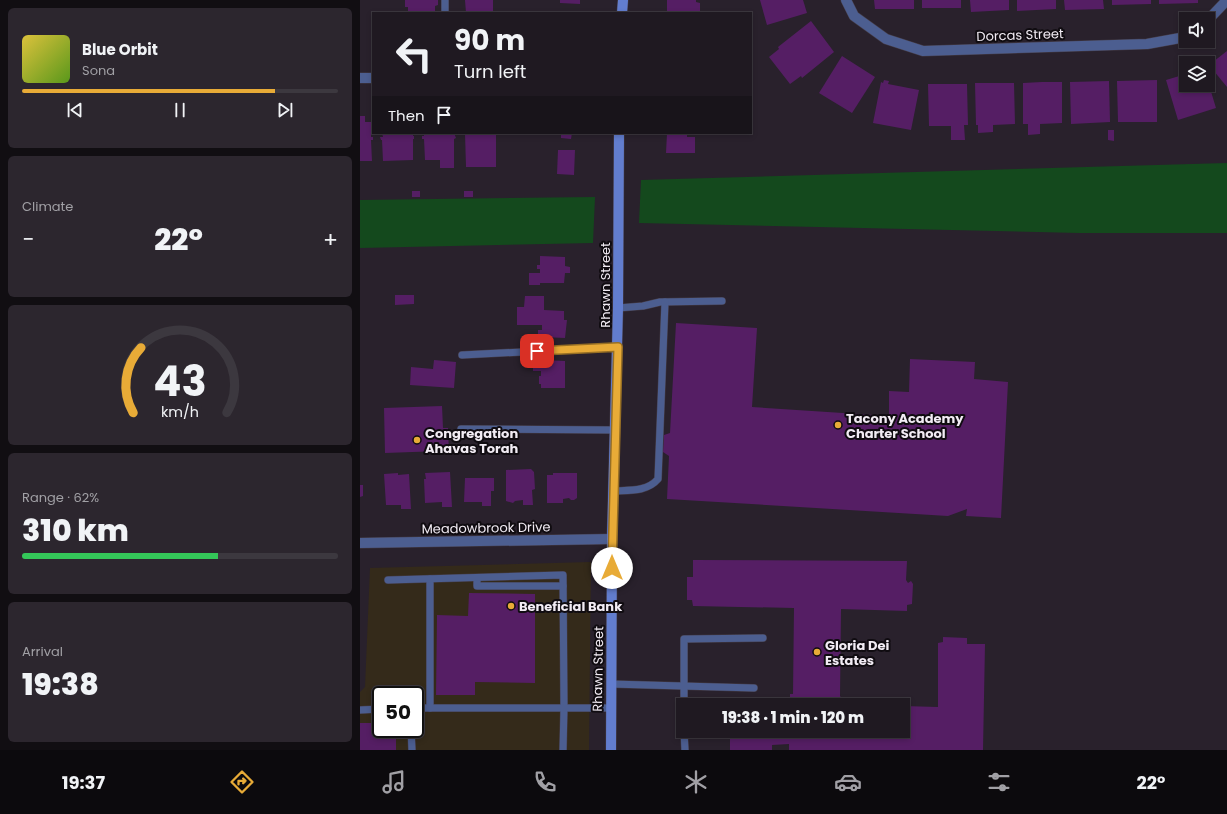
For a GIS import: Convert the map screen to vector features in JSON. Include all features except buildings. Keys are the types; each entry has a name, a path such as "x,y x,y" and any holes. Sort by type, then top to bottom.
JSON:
{"main road":[{"path":"622,0 622,12"},
{"name":"Rhawn Street","path":"611,750 612,539 618,347 620,134"}],"street":[{"name":"Dorcas Street","path":"846,0 854,16 889,40 923,50 1152,43 1179,38"},
{"path":"1215,13 1227,0"},
{"path":"360,78 372,78"},
{"name":"Meadowbrook Drive","path":"360,543 612,539"}],"lane":[{"path":"445,0 445,12"},
{"path":"618,308 665,302 722,301"},
{"path":"613,490 638,490 654,484 658,479 665,302"},
{"path":"462,355 618,347"},
{"path":"461,429 615,430"},
{"path":"388,580 563,575 563,750"},
{"path":"477,578 477,586 563,586"},
{"path":"430,579 430,708"},
{"path":"684,698 684,638 763,638"},
{"path":"611,684 754,688"},
{"path":"424,708 610,708"},
{"path":"360,710 372,709"},
{"path":"411,738 412,750"},
{"path":"684,738 685,750"}],"shaded area":[{"path":"591,562 589,750 360,750 360,692 365,687 370,568"}],"green space":[{"path":"1227,163 1227,233 1079,233 639,223 641,180"},
{"path":"595,197 593,243 360,248 360,200"}],"place":[{"name":"Tacony Academy Charter School","path":"838,425"},
{"name":"Congregation Ahavas Torah","path":"417,440"},
{"name":"Beneficial Bank","path":"511,606"},
{"name":"Gloria Dei Estates","path":"817,652"}],"route":[{"path":"537,351 618,347 612,568"}]}
